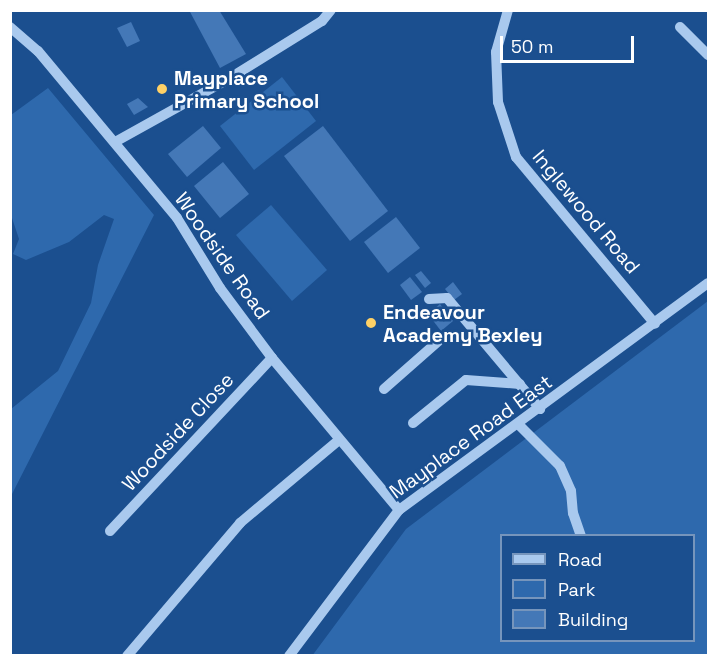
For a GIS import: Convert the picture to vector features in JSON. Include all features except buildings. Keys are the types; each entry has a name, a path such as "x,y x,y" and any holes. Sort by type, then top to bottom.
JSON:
{"street":[{"path":"115,142 230,78 322,21 331,10"},
{"name":"Inglewood Road","path":"508,10 496,52 498,102 516,157 655,324"},
{"name":"Woodside Road","path":"10,27 38,51 177,218 220,288 272,358 399,510"},
{"path":"680,27 708,55"},
{"name":"Mayplace Road East","path":"289,656 399,510 540,409 708,283"},
{"path":"429,299 447,298 540,409"},
{"path":"384,389 441,339"},
{"name":"Woodside Close","path":"110,531 272,358"},
{"path":"413,423 466,380 520,384"},
{"path":"518,424 560,466 571,491 573,513 580,534"},
{"path":"127,656 240,523 339,440"}],"green space":[{"path":"282,77 316,121 254,170 220,126"},
{"path":"48,88 154,215 11,496 11,409 58,371 91,303 98,265 114,219 104,215 69,242 26,260 13,254 19,239 11,215 11,115"},
{"path":"271,205 327,270 292,301 236,235"},
{"path":"708,301 708,655 312,656 406,529"}],"place":[{"name":"Mayplace Primary School","path":"162,89"},
{"name":"Endeavour Academy Bexley","path":"371,323"}]}
